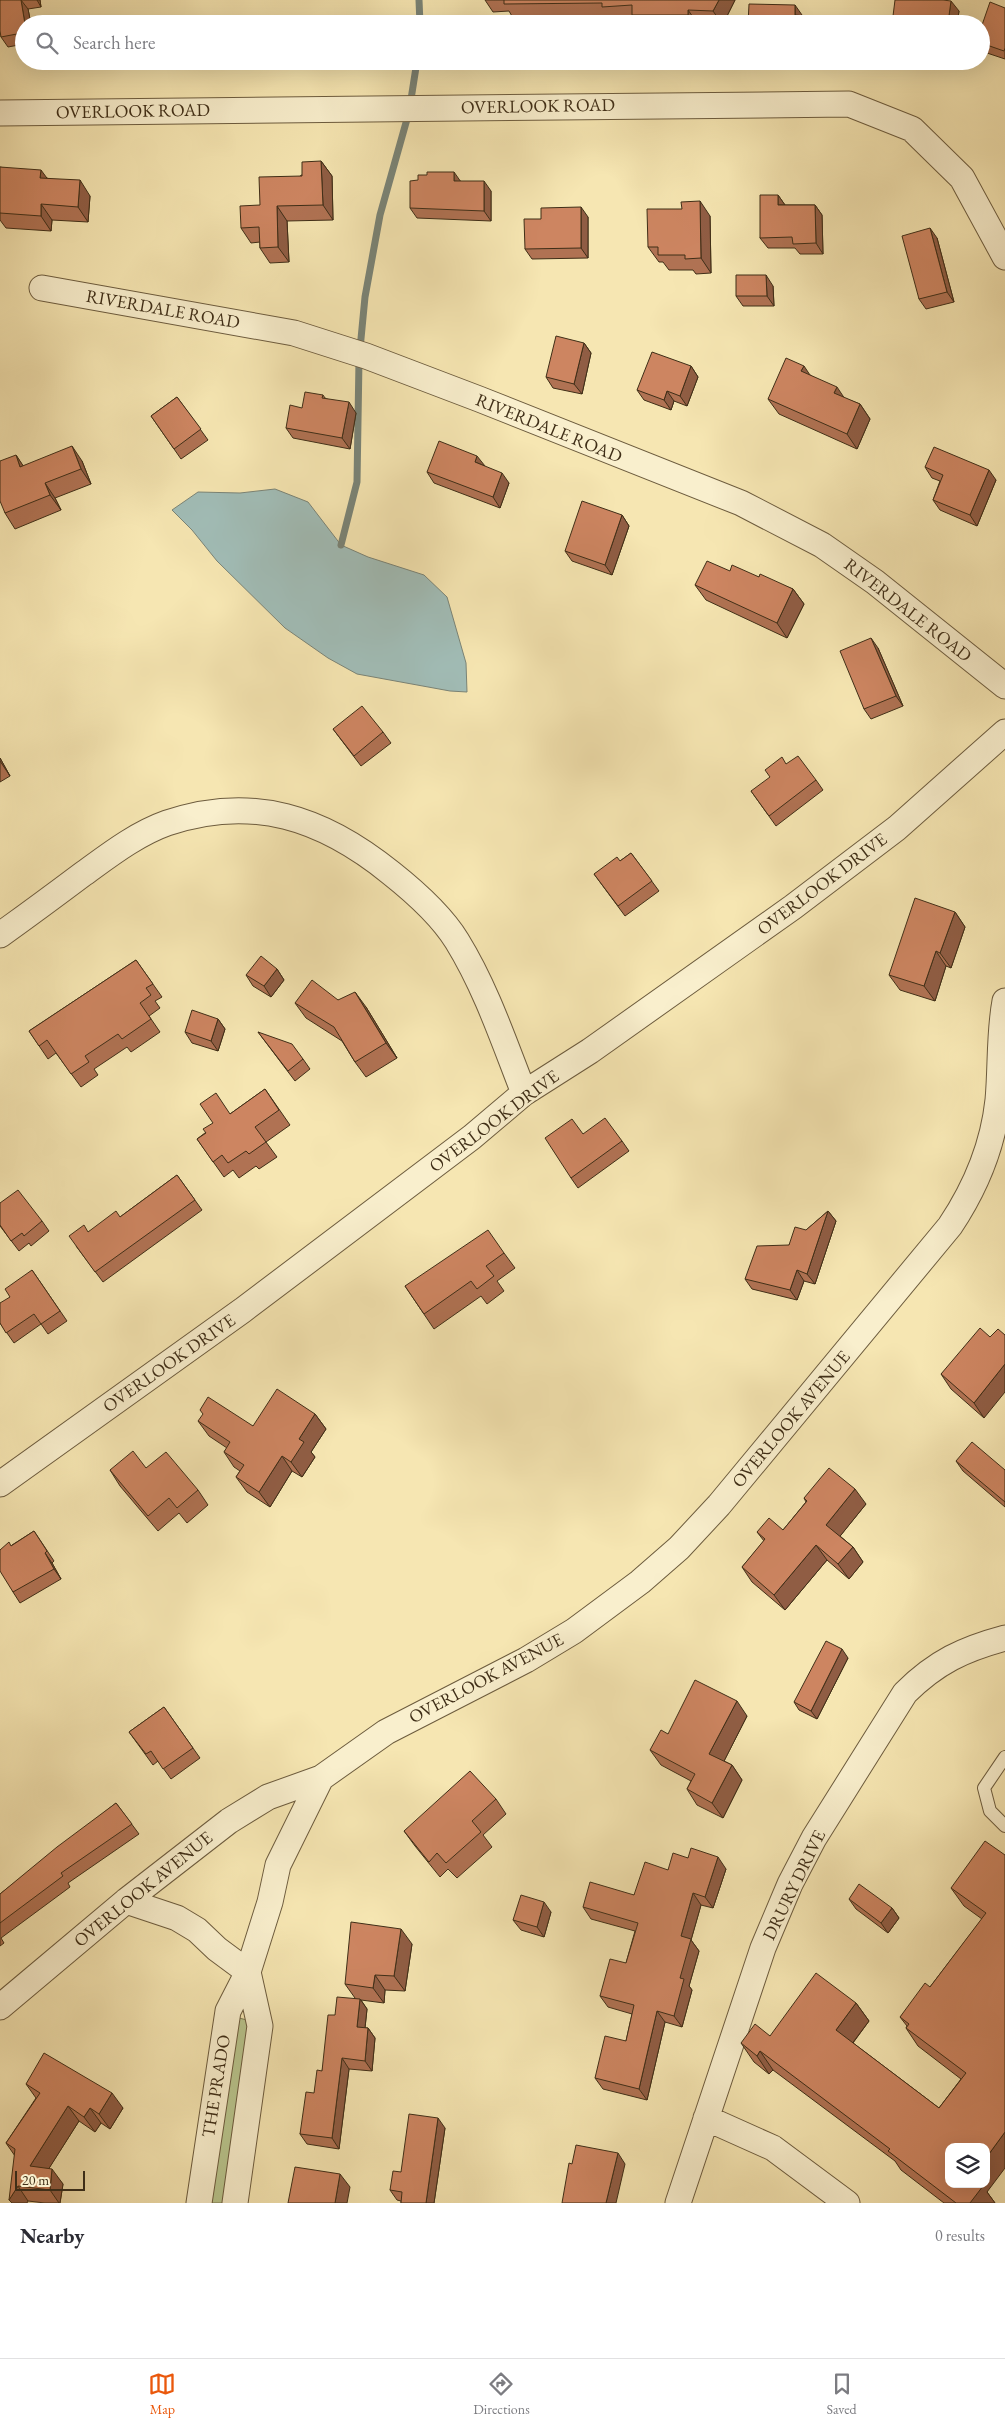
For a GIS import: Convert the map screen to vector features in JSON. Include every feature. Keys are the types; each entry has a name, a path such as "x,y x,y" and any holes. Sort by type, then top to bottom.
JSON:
{"street":[{"name":"OVERLOOK ROAD","path":"0,113 764,103 849,104 912,129 962,178 1005,257"},
{"name":"RIVERDALE ROAD","path":"42,288 294,333 366,356 741,503 822,545 875,582 1005,686"},
{"name":"OVERLOOK DRIVE","path":"0,1484 243,1310 472,1137 524,1093 590,1051 800,902 897,828 1005,732"},
{"path":"0,935 118,849 166,824 220,811 259,810 288,816 317,825 363,850 416,892 456,940 496,1020 524,1093"},
{"name":"OVERLOOK AVENUE","path":"0,2007 126,1902 229,1821 268,1797 320,1778 386,1732 526,1660 574,1631 640,1582 679,1548 724,1499 950,1226 969,1197 984,1164 993,1132 1005,1001"},
{"name":"DRURY DRIVE","path":"678,2203 763,1948 790,1884 820,1830 905,1692 924,1674 948,1658 977,1646 1005,1638"},
{"name":"THE PRADO","path":"199,2203 228,2011 248,1972 270,1902 278,1865 320,1778"},
{"path":"126,1902 177,1918 198,1930 216,1949 248,1972"},
{"name":"THE PRADO","path":"234,2203 260,2026 248,1972"},
{"path":"706,2118 774,2148 847,2203"}],"lane":[{"path":"1005,1757 984,1788 990,1811 1005,1826"}],"green space":[{"path":"231,2016 251,2021 223,2203 204,2203"}],"water":[{"path":"275,489 308,502 341,545 368,557 424,575 447,597 466,663 467,692 450,691 357,674 328,658 285,628 217,561 192,530 172,510 198,492 240,493"}],"building":[{"path":"0,0 21,0 24,15 15,15 15,34 1,37"},
{"path":"504,0 719,0 713,11 688,10 688,15 632,15 632,5 602,7 602,3 504,4"},
{"path":"895,0 951,1 949,15 893,15"},
{"path":"990,2 1005,8 1004,51 990,46 990,15 986,15"},
{"path":"749,4 795,5 795,15 748,15"},
{"path":"321,161 323,205 277,206 278,247 260,248 259,227 241,228 240,206 260,205 259,177 302,176 302,162"},
{"path":"0,167 41,170 40,178 80,180 78,207 41,204 41,216 0,213"},
{"path":"427,172 454,172 454,181 484,181 484,211 410,208 410,181 418,180 418,175 427,175"},
{"path":"760,195 778,195 778,205 815,205 816,243 793,244 792,237 760,238"},
{"path":"700,201 701,258 685,259 685,255 658,255 658,247 648,247 647,209 682,209 681,202"},
{"path":"581,207 581,248 525,249 524,219 541,219 541,208"},
{"path":"930,228 947,292 919,299 902,236"},
{"path":"736,275 766,275 767,296 736,296"},
{"path":"556,336 584,343 574,384 546,377"},
{"path":"652,352 691,366 680,396 667,391 664,400 637,390"},
{"path":"786,358 804,366 801,371 837,387 834,393 860,404 847,434 768,399"},
{"path":"305,392 323,395 322,398 349,402 342,438 286,428 290,405 302,408"},
{"path":"177,397 201,429 174,449 151,416"},
{"path":"439,441 477,456 475,462 502,473 493,497 427,472"},
{"path":"72,446 81,469 45,483 50,495 5,513 0,501 0,461 16,455 20,467"},
{"path":"934,447 989,470 970,515 933,500 943,475 925,467"},
{"path":"582,501 622,515 605,565 565,551"},
{"path":"707,561 730,571 732,565 759,577 760,574 793,589 777,623 695,585"},
{"path":"871,638 896,696 864,709 840,651"},
{"path":"362,706 383,732 354,756 333,729"},
{"path":"798,756 816,780 769,816 751,791 770,777 765,770 782,757 786,764"},
{"path":"631,853 652,881 618,906 594,874 617,857 620,861"},
{"path":"915,898 955,912 940,953 936,951 924,986 889,975"},
{"path":"261,956 277,969 264,986 246,975"},
{"path":"136,960 153,984 146,988 151,995 140,1003 151,1019 122,1039 118,1034 85,1056 89,1062 71,1074 47,1040 39,1046 29,1031"},
{"path":"312,980 338,1000 355,992 386,1043 355,1062 334,1027 295,1003"},
{"path":"192,1010 218,1019 211,1041 185,1032"},
{"path":"258,1032 292,1044 303,1059 288,1071"},
{"path":"265,1089 279,1110 255,1127 266,1142 249,1154 246,1151 228,1163 222,1155 213,1162 197,1139 206,1133 203,1129 213,1123 200,1104 216,1093 230,1114"},
{"path":"605,1118 622,1141 571,1178 545,1138 572,1119 583,1134"},
{"path":"177,1175 195,1200 95,1272 69,1236 84,1225 88,1232 116,1211 120,1217"},
{"path":"18,1190 42,1221 24,1236 22,1233 11,1241 0,1225 0,1203"},
{"path":"828,1211 807,1274 797,1270 790,1290 745,1279 757,1246 789,1245 795,1227 806,1230"},
{"path":"488,1230 504,1253 486,1266 494,1276 477,1289 471,1281 424,1314 405,1286"},
{"path":"32,1270 60,1311 41,1324 34,1314 6,1333 0,1323 0,1303 10,1297 5,1289"},
{"path":"980,1328 990,1337 998,1329 1005,1335 1005,1364 974,1403 941,1374"},
{"path":"277,1389 315,1414 299,1439 304,1442 291,1462 282,1456 259,1492 236,1477 244,1465 224,1452 230,1442 198,1421 203,1414 200,1410 208,1397 253,1426"},
{"path":"972,1442 1005,1470 1005,1502 956,1461"},
{"path":"133,1451 146,1468 166,1452 198,1490 177,1508 169,1498 148,1516 110,1470"},
{"path":"829,1468 855,1489 826,1525 853,1547 838,1564 816,1545 774,1595 742,1567 765,1539 757,1532 769,1518 783,1530 807,1501 804,1498"},
{"path":"34,1531 47,1551 45,1553 54,1569 13,1592 0,1571 0,1550 9,1542 11,1546"},
{"path":"826,1641 842,1649 811,1711 794,1702"},
{"path":"695,1680 737,1701 709,1754 732,1765 712,1803 687,1789 695,1774 650,1750 661,1730 668,1734"},
{"path":"164,1707 193,1748 163,1769 151,1751 146,1754 129,1732"},
{"path":"470,1771 496,1799 472,1821 481,1832 446,1863 437,1853 429,1862 404,1831"},
{"path":"116,1803 132,1824 61,1873 63,1876 0,1923 0,1894 57,1847"},
{"path":"985,1841 1005,1855 1005,2132 990,2153 990,2143 945,2143 945,2188 981,2188 970,2203 956,2203 888,2151 890,2149 760,2051 757,2056 741,2043 755,2024 770,2036 816,1973 856,2003 836,2030 939,2108 966,2073 906,2028 909,2024 900,2017 925,1983 930,1987 986,1913 951,1888"},
{"path":"691,1848 718,1857 705,1897 693,1893 681,1936 691,1939 680,1978 684,1979 674,2016 657,2011 639,2089 595,2078 605,2036 626,2041 634,2005 600,1996 610,1959 626,1963 638,1923 583,1907 590,1882 634,1895 645,1862 668,1870 673,1853 688,1858"},
{"path":"859,1884 892,1908 881,1923 849,1899"},
{"path":"521,1895 544,1902 537,1927 513,1920"},
{"path":"351,1922 401,1929 394,1976 375,1975 373,1988 345,1984"},
{"path":"337,1997 360,1999 357,2027 368,2028 365,2061 342,2058 332,2138 300,2134 306,2092 314,2093 317,2070 322,2071 328,2015 335,2015"},
{"path":"44,2053 112,2093 99,2114 90,2108 84,2117 68,2106 30,2166 52,2169 50,2190 18,2186 9,2200 15,2149 6,2143 40,2093 26,2084"},
{"path":"409,2114 438,2118 426,2203 401,2203 402,2192 390,2190 393,2171 401,2172"},
{"path":"576,2145 618,2153 606,2203 562,2203 569,2163 572,2164"},
{"path":"295,2167 340,2174 335,2203 288,2203"}],"waterway":[{"path":"419,0 420,15"},
{"path":"360,349 365,297 380,215 409,112 416,70"},
{"path":"341,545 357,482 359,360"}]}
